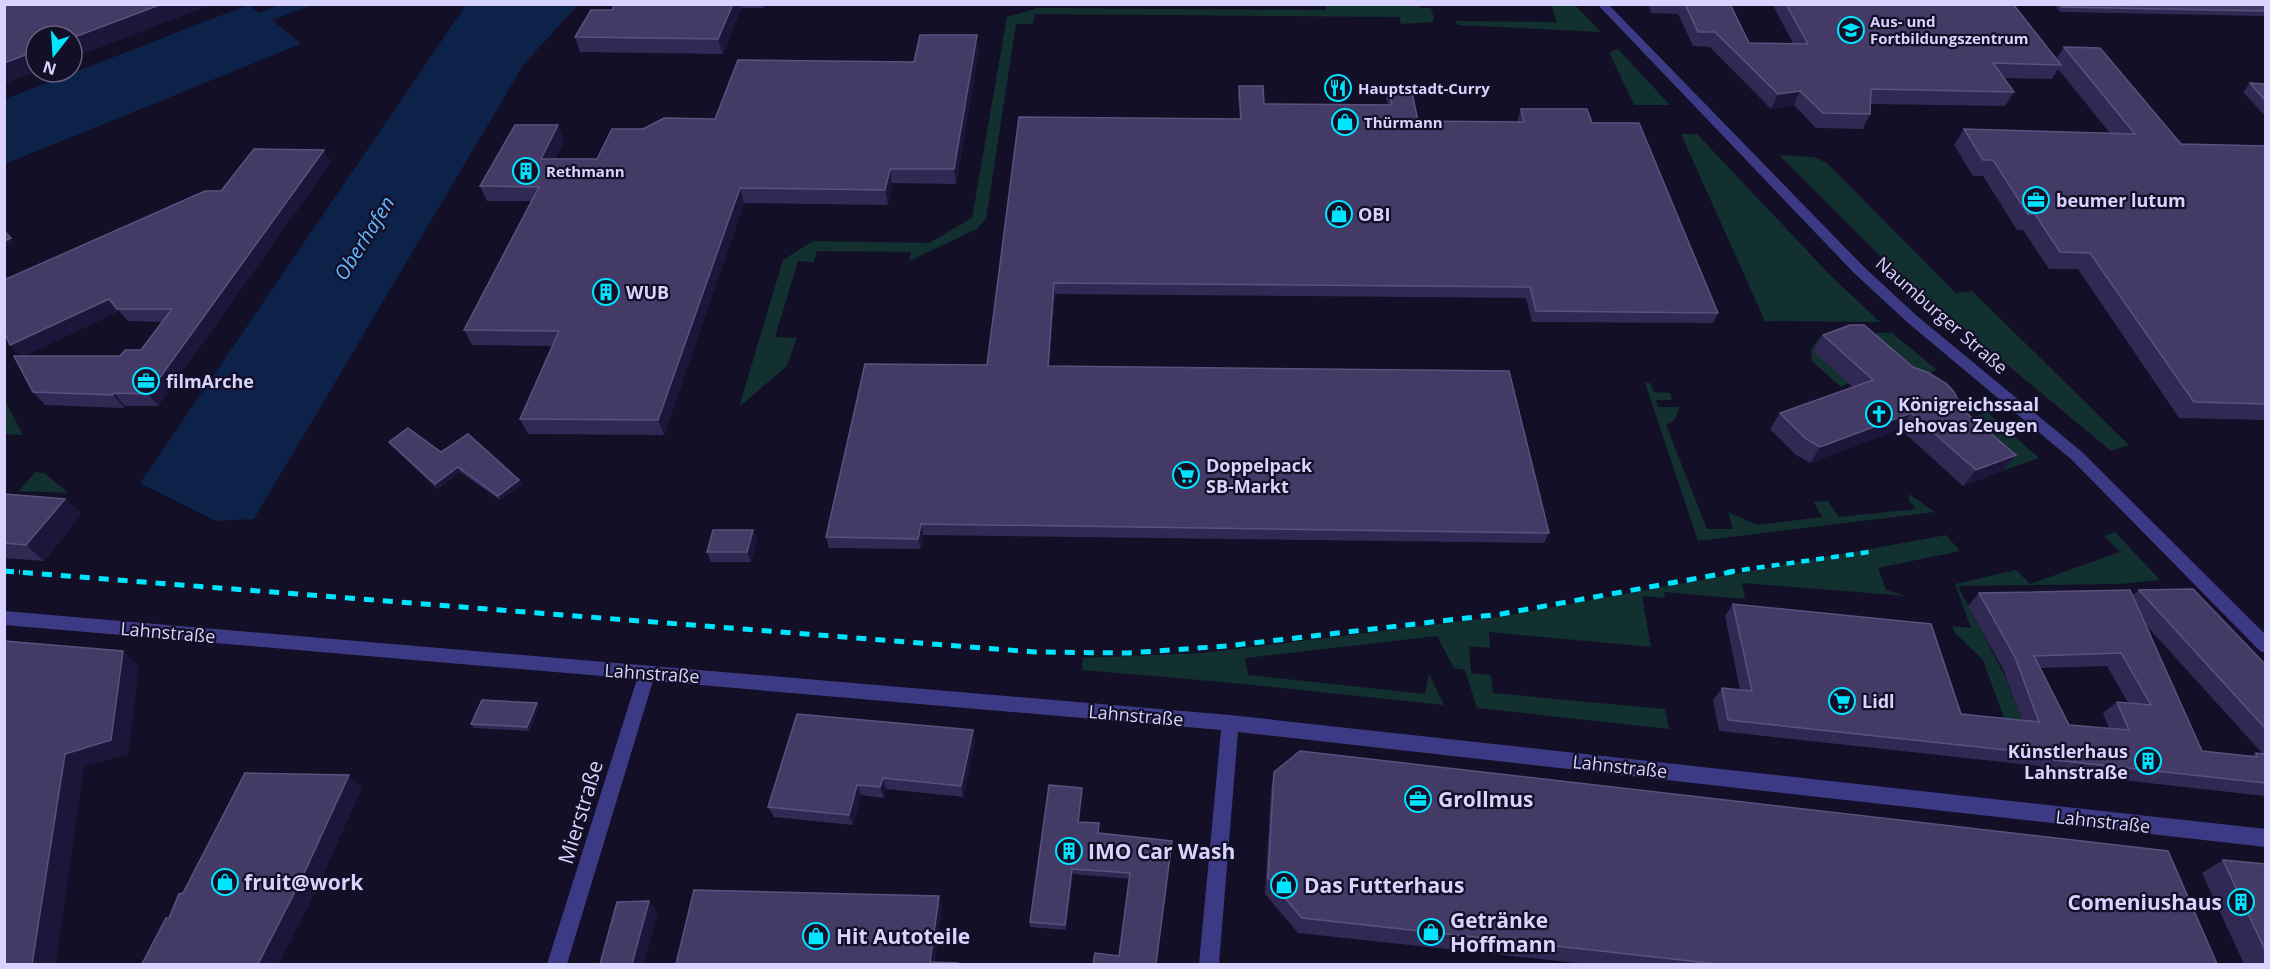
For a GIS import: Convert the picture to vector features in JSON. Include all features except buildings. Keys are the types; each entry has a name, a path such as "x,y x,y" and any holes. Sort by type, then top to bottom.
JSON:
{"street":[{"name":"Naumburger Straße","path":"1602,4 1859,270 1912,319 2077,456 2265,646"},
{"name":"Lahnstraße","path":"4,618 1230,723 2265,838"},
{"name":"Mierstraße","path":"557,964 646,673"},
{"path":"1209,964 1230,723"}],"green space":[{"path":"1325,5 1419,5 1420,8 1431,8 1434,19 1432,22 1401,24 1399,17 1035,14 1033,24 1016,24 986,219 977,229 909,261 911,252 817,251 814,262 798,261 775,337 797,338 787,366 739,407 783,260 813,241 929,243 972,218 1007,17 1038,8 1326,10"},
{"path":"1551,5 1575,5 1601,32 1458,25 1455,21 1557,22"},
{"path":"1618,49 1670,105 1634,105 1609,52"},
{"path":"1681,134 1697,134 1831,276 1880,322 1765,321"},
{"path":"1779,155 1814,157 1827,163 1956,293 1972,291 2129,445 2111,451 1897,273"},
{"path":"1829,333 1892,333 1937,370 1902,384 1849,383 1841,387 1812,361 1811,350 1820,337"},
{"path":"1645,383 1650,383 1654,392 1670,393 1672,400 1656,400 1658,407 1679,407 1675,420 1666,425 1707,529 1733,529 1728,512 1758,525 1822,517 1814,502 1828,501 1839,517 1916,509 1909,500 1909,494 1935,512 1698,541"},
{"path":"5,400 23,435 5,434"},
{"path":"1987,412 2039,458 2002,471 1951,426"},
{"path":"35,472 44,473 69,493 19,491"},
{"path":"2115,532 2160,580 2119,584 1958,586 2005,676 2023,722 2009,732 1983,660 1955,633 1952,626 1971,628 1955,584 2016,570 2030,584 2120,552 2104,536"},
{"path":"1946,535 1960,551 1878,568 1886,590 1907,596 1742,583 1745,599 1664,592 1665,598 1642,596 1651,647 1489,632 1490,648 1469,646 1471,673 1491,675 1493,693 1665,709 1669,729 1477,708 1465,670 1454,668 1437,636 1245,658 1248,675 1425,694 1429,674 1444,705 1082,670 1083,658 1202,653 1505,616"}],"water":[{"path":"248,5 259,13 279,5 313,5 272,20 301,44 5,164 5,99 44,84 84,84 84,68"},
{"name":"Oberhafen","path":"466,5 578,5 524,64 254,519 216,521 140,483"}],"railway":[{"path":"1727,572 1869,552"},
{"path":"20,572 4,571 1035,652 1128,653 1227,646 1501,614 1737,571"}],"place":[{"name":"Aus- und Fortbildungszentrum","path":"1851,30"},
{"name":"Hauptstadt-Curry","path":"1338,88"},
{"name":"Thürmann","path":"1345,122"},
{"name":"Rethmann","path":"526,171"},
{"name":"beumer lutum","path":"2036,200"},
{"name":"OBI","path":"1339,214"},
{"name":"WUB","path":"606,292"},
{"name":"filmArche","path":"146,381"},
{"name":"Königreichssaal Jehovas Zeugen","path":"1879,414"},
{"name":"Doppelpack SB-Markt","path":"1186,475"},
{"name":"Lidl","path":"1842,701"},
{"name":"Künstlerhaus Lahnstraße","path":"2148,761"},
{"name":"Grollmus","path":"1418,799"},
{"name":"IMO Car Wash","path":"1069,851"},
{"name":"fruit@work","path":"225,882"},
{"name":"Das Futterhaus","path":"1284,885"},
{"name":"Comeniushaus","path":"2241,902"},
{"name":"Getränke Hoffmann","path":"1431,932"},
{"name":"Hit Autoteile","path":"816,936"}]}
